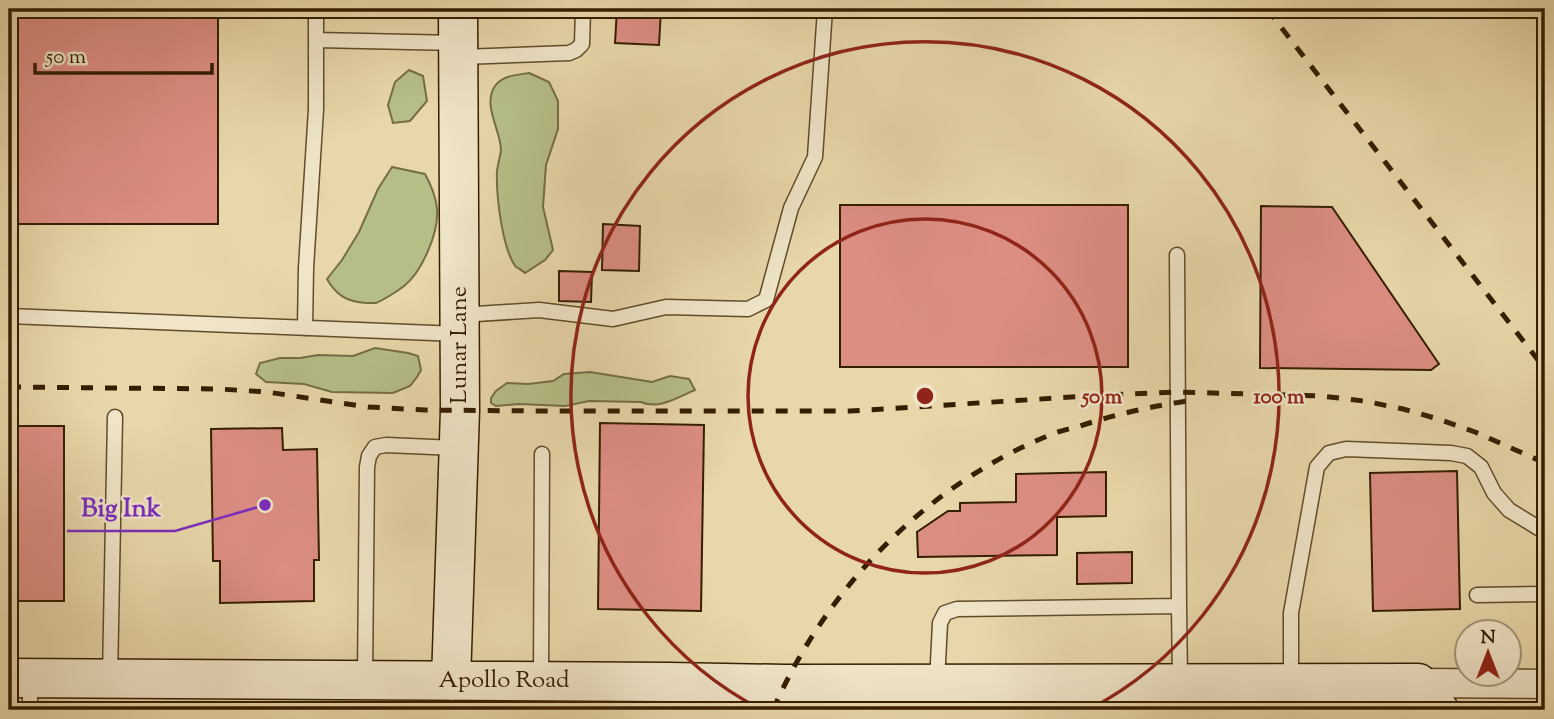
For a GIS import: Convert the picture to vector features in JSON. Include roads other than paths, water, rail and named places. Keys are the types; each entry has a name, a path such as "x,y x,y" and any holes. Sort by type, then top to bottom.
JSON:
{"street":[{"name":"Lunar Lane","path":"451,681 459,448 458,36"},
{"name":"Apollo Road","path":"23,689 110,679 541,681 670,696 784,684 882,697 937,684 1101,697 1180,683 1290,683 1429,696 1545,684"}],"lane":[{"path":"305,328 316,109 316,9"},
{"path":"316,40 458,36 569,53 582,44 583,9"},
{"path":"9,316 305,328 459,325 539,310 613,319 666,307 748,309 766,300 791,208 815,157 825,9"},
{"path":"1177,255 1180,683"},
{"path":"110,679 115,417"},
{"path":"365,681 369,456 375,447 386,445 459,448"},
{"path":"1290,683 1290,613 1317,467 1329,453 1346,449 1451,453 1466,456 1481,467 1494,493 1509,510 1545,532"},
{"path":"541,681 542,454"},
{"path":"1478,595 1545,594"},
{"path":"937,684 940,623 945,613 957,609 1179,606"}],"railway":[{"path":"1267,9 1545,369"},
{"path":"9,387 219,389 267,392 368,407 539,411 850,411 1177,392 1321,396 1364,401 1438,419 1545,463"},
{"path":"773,710 820,624 850,584 919,514 958,484 1000,458 1053,434 1137,410 1195,400"}],"place":[{"name":"Big Ink","path":"265,505"}]}
